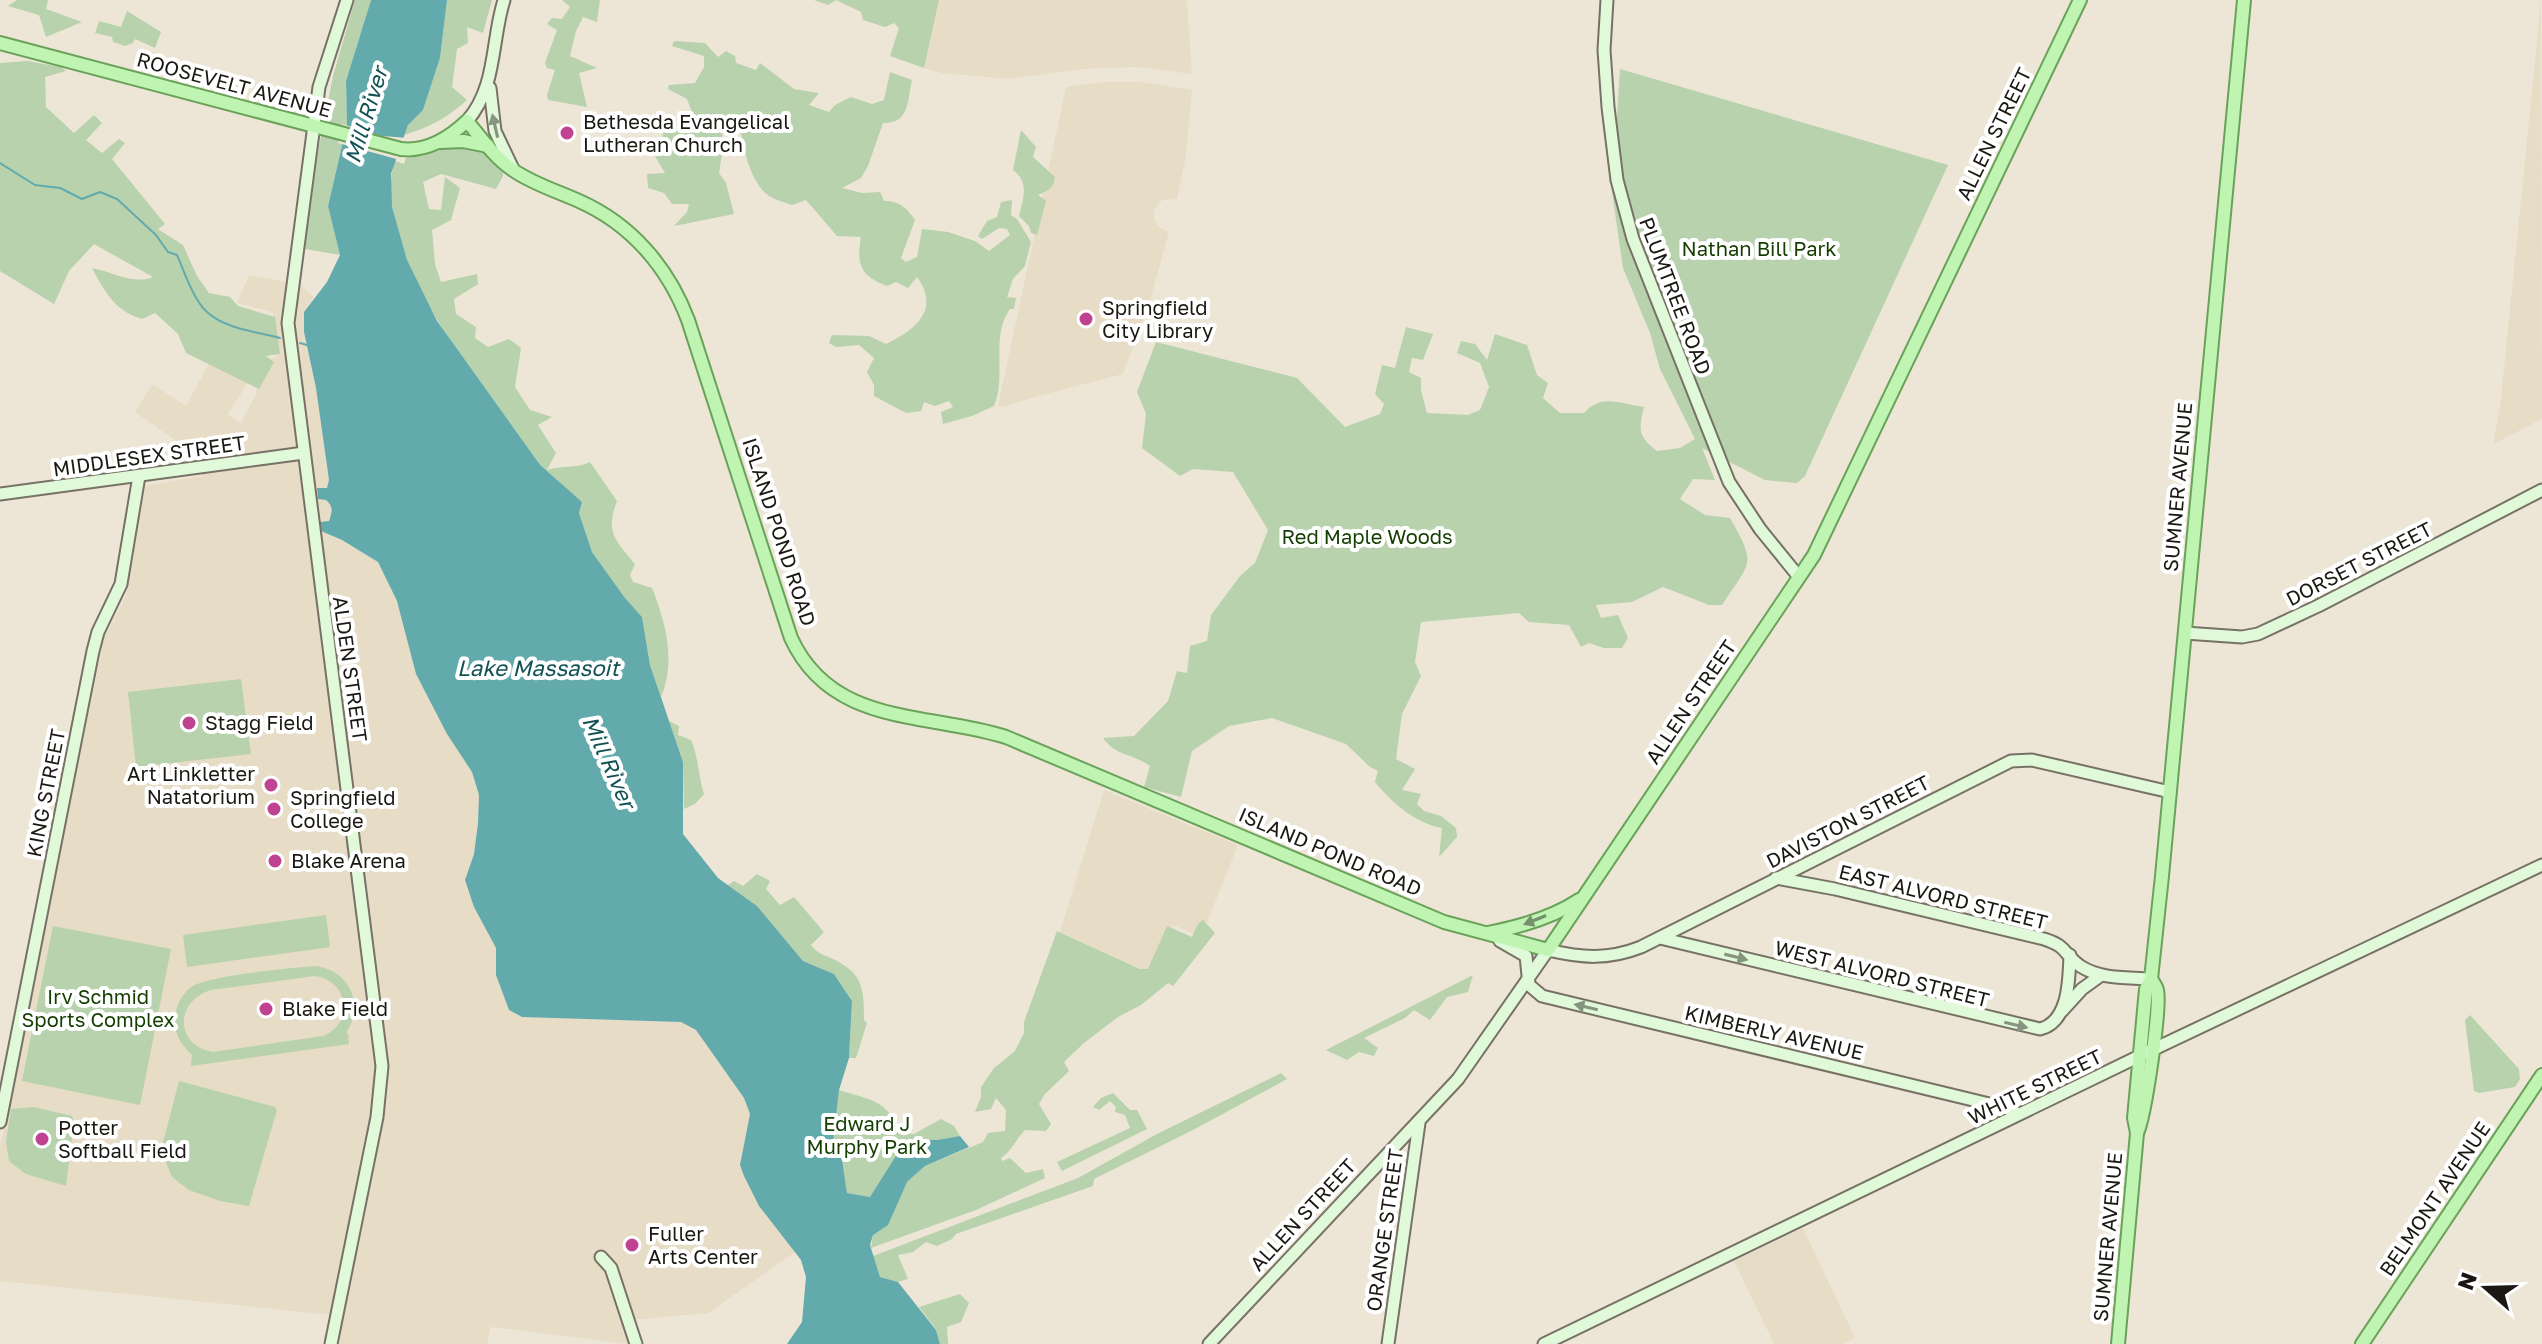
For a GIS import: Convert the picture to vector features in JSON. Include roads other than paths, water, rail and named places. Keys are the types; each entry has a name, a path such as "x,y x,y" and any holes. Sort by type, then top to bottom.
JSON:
{"main road":[{"name":"ALDEN STREET","path":"331,1344 378,1111 382,1066 288,320 320,83 347,0"},
{"name":"ROOSEVELT AVENUE","path":"0,43 333,132 408,149 438,142 467,121 479,105 491,77 504,0"},
{"name":"PLUMTREE ROAD","path":"1607,0 1604,50 1607,95 1617,180 1627,221 1661,315 1729,482 1758,527 1799,577"},
{"name":"ALLEN STREET","path":"1209,1344 1465,1071 1799,577 1820,544 2080,0"},
{"name":"SUMNER AVENUE","path":"2118,1344 2137,1133 2134,1118 2146,1053 2146,989 2151,979 2170,792 2244,0"},
{"path":"491,77 495,131 514,171"},
{"name":"ISLAND POND ROAD","path":"467,121 514,171 611,218 648,251 671,282 688,320 791,638 806,663 833,690 858,704 888,714 975,728 1016,740 1437,920 1548,950"},
{"path":"438,142 468,141 488,146"},
{"name":"MIDDLESEX STREET","path":"0,494 304,453"},
{"name":"KING STREET","path":"0,1122 93,651 98,632 121,584 139,476"},
{"name":"DORSET STREET","path":"2185,633 2242,637 2260,633 2542,490"},
{"name":"DAVISTON STREET","path":"1548,950 1581,957 1602,957 1632,951 2011,761 2032,760 2170,792"},
{"name":"EAST ALVORD STREET","path":"1806,862 1811,885"},
{"name":"WHITE STREET","path":"1544,1344 2542,865"},
{"name":"EAST ALVORD STREET","path":"1775,878 2044,939 2062,946 2079,965 2100,976"},
{"path":"1485,934 1519,927 1567,908 1582,897"},
{"path":"1686,925 1684,935 1688,945"},
{"path":"1485,934 1524,954 1528,962 1528,980"},
{"name":"WEST ALVORD STREET","path":"1660,938 2035,1029 2050,1026 2079,992 2100,976"},
{"path":"2061,1012 2070,955"},
{"path":"2100,976 2151,979"},
{"name":"KIMBERLY AVENUE","path":"1528,980 1532,990 1542,996 2006,1108 2018,1114"},
{"name":"BELMONT AVENUE","path":"2362,1344 2542,1075"},
{"name":"ORANGE STREET","path":"1388,1344 1419,1122"},
{"path":"601,1257 611,1268 636,1344"}],"water":[{"name":"Lake Massasoit","path":"371,0 447,0 440,58 423,110 408,125 391,174 392,207 407,260 437,321 540,465 582,502 579,513 592,552 642,617 650,665 683,762 683,834 718,878 757,906 803,961 834,974 852,1001 849,1058 839,1090 833,1141 842,1159 847,1193 870,1197 906,1140 960,1136 969,1147 925,1166 907,1182 888,1225 873,1235 870,1245 880,1277 898,1282 936,1330 940,1344 787,1344 802,1322 806,1277 801,1260 759,1206 740,1165 750,1114 744,1098 696,1030 681,1022 522,1017 509,1010 496,975 496,948 474,907 465,880 474,854 478,823 479,795 472,772 447,734 416,674 397,601 378,562 321,531 320,522 329,521 332,510 326,500 318,499 317,488 327,488 329,480 316,388 304,332 304,312 327,282 340,255 328,206 347,124 346,81"}],"waterway":[{"path":"0,163 35,185 60,188 82,199 100,192 117,199 156,235 168,252 177,255 193,293 214,318 232,326 280,338"},
{"path":"300,343 307,345"}],"place":[{"name":"Bethesda Evangelical Lutheran Church","path":"567,133"},
{"name":"Springfield City Library","path":"1086,319"},
{"name":"Stagg Field","path":"189,723"},
{"name":"Art Linkletter Natatorium","path":"271,785"},
{"name":"Springfield College","path":"274,809"},
{"name":"Blake Arena","path":"275,861"},
{"name":"Blake Field","path":"266,1009"},
{"name":"Potter Softball Field","path":"42,1139"},
{"name":"Fuller Arts Center","path":"632,1245"}],"water label":[{"name":"Mill River","path":"366,115"},
{"name":"Mill River","path":"609,762"}],"park label":[{"name":"Nathan Bill Park","path":"1759,249"},
{"name":"Red Maple Woods","path":"1367,537"},
{"name":"Irv Schmid Sports Complex","path":"98,1008"},
{"name":"Edward J Murphy Park","path":"867,1136"}]}
